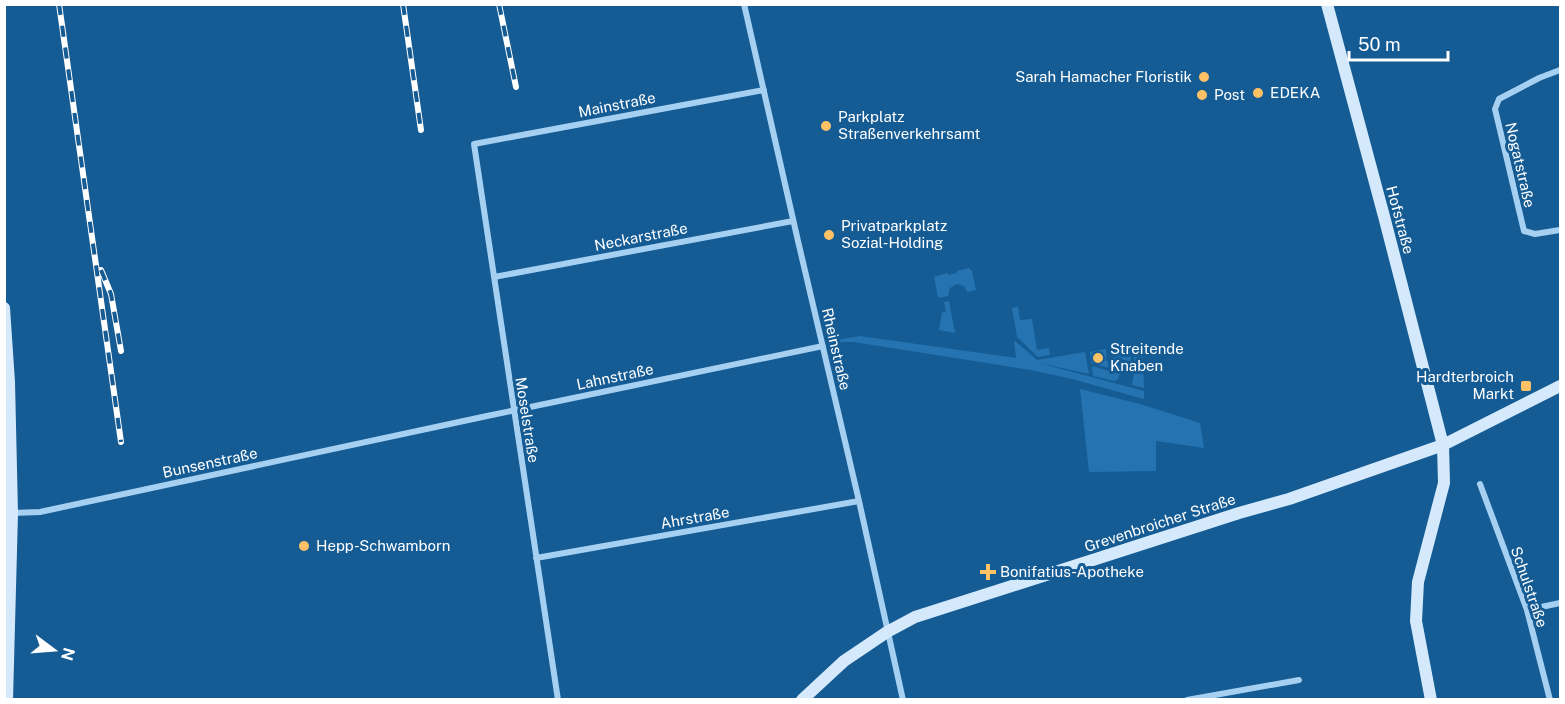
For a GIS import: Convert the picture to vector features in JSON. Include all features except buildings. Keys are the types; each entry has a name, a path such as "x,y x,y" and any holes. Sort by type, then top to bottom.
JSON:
{"main road":[{"name":"Hofstraße","path":"1326,4 1443,445 1444,483 1418,582 1416,621 1431,699"},
{"path":"4,308 9,382 12,513 7,699"},
{"name":"Grevenbroicher Straße","path":"802,699 844,661 915,617 1289,499 1443,445 1560,386"}],"street":[{"name":"Rheinstraße","path":"744,4 903,699"},
{"name":"Nogatstraße","path":"1560,70 1539,78 1500,99 1495,109 1524,231 1535,234 1560,230"},
{"name":"Mainstraße","path":"474,144 764,90"},
{"name":"Moselstraße","path":"474,144 558,699"},
{"name":"Neckarstraße","path":"494,277 793,221"},
{"name":"Lahnstraße","path":"412,433 823,346"},
{"name":"Bunsenstraße","path":"12,513 40,512 412,433"},
{"name":"Schulstraße","path":"1480,484 1527,610 1550,699"},
{"name":"Ahrstraße","path":"536,558 859,501"},
{"path":"1527,610 1560,603"},
{"path":"1187,699 1299,680"}],"shaded area":[{"path":"969,268 972,271 976,290 967,292 964,286 957,284 950,288 948,296 938,298 934,277 957,273 957,271"},
{"path":"949,301 955,333 939,330 942,313 946,311 944,302"},
{"path":"1018,307 1020,320 1032,319 1037,350 1049,348 1050,355 1038,357 1017,337 1012,308"},
{"path":"860,336 1016,358 1015,341 1037,360 1085,352 1089,374 1039,363 1144,391 1144,399 1031,370 854,342 837,342 837,340"},
{"path":"1142,343 1144,388 1132,385 1135,367 1132,345"},
{"path":"1129,345 1131,373 1113,368 1111,360 1113,360 1113,354 1109,348"},
{"path":"1106,349 1106,361 1108,361 1109,368 1091,363 1090,352"},
{"path":"1092,366 1120,374 1115,381 1093,376"},
{"path":"1080,389 1140,404 1200,423 1204,448 1156,441 1156,471 1089,472"}],"railway":[{"path":"59,4 121,442"},
{"path":"403,4 421,130"},
{"path":"499,4 516,87"},
{"path":"101,270 111,294 121,351"}],"place":[{"name":"Sarah Hamacher Floristik","path":"1204,77"},
{"name":"EDEKA","path":"1258,93"},
{"name":"Post","path":"1202,95"},
{"name":"Parkplatz Straßenverkehrsamt","path":"826,126"},
{"name":"Privatparkplatz Sozial-Holding","path":"829,235"},
{"name":"Streitende Knaben","path":"1098,358"},
{"name":"Hardterbroich Markt","path":"1526,386"},
{"name":"Hepp-Schwamborn","path":"304,546"},
{"name":"Bonifatius-Apotheke","path":"988,572"}]}
